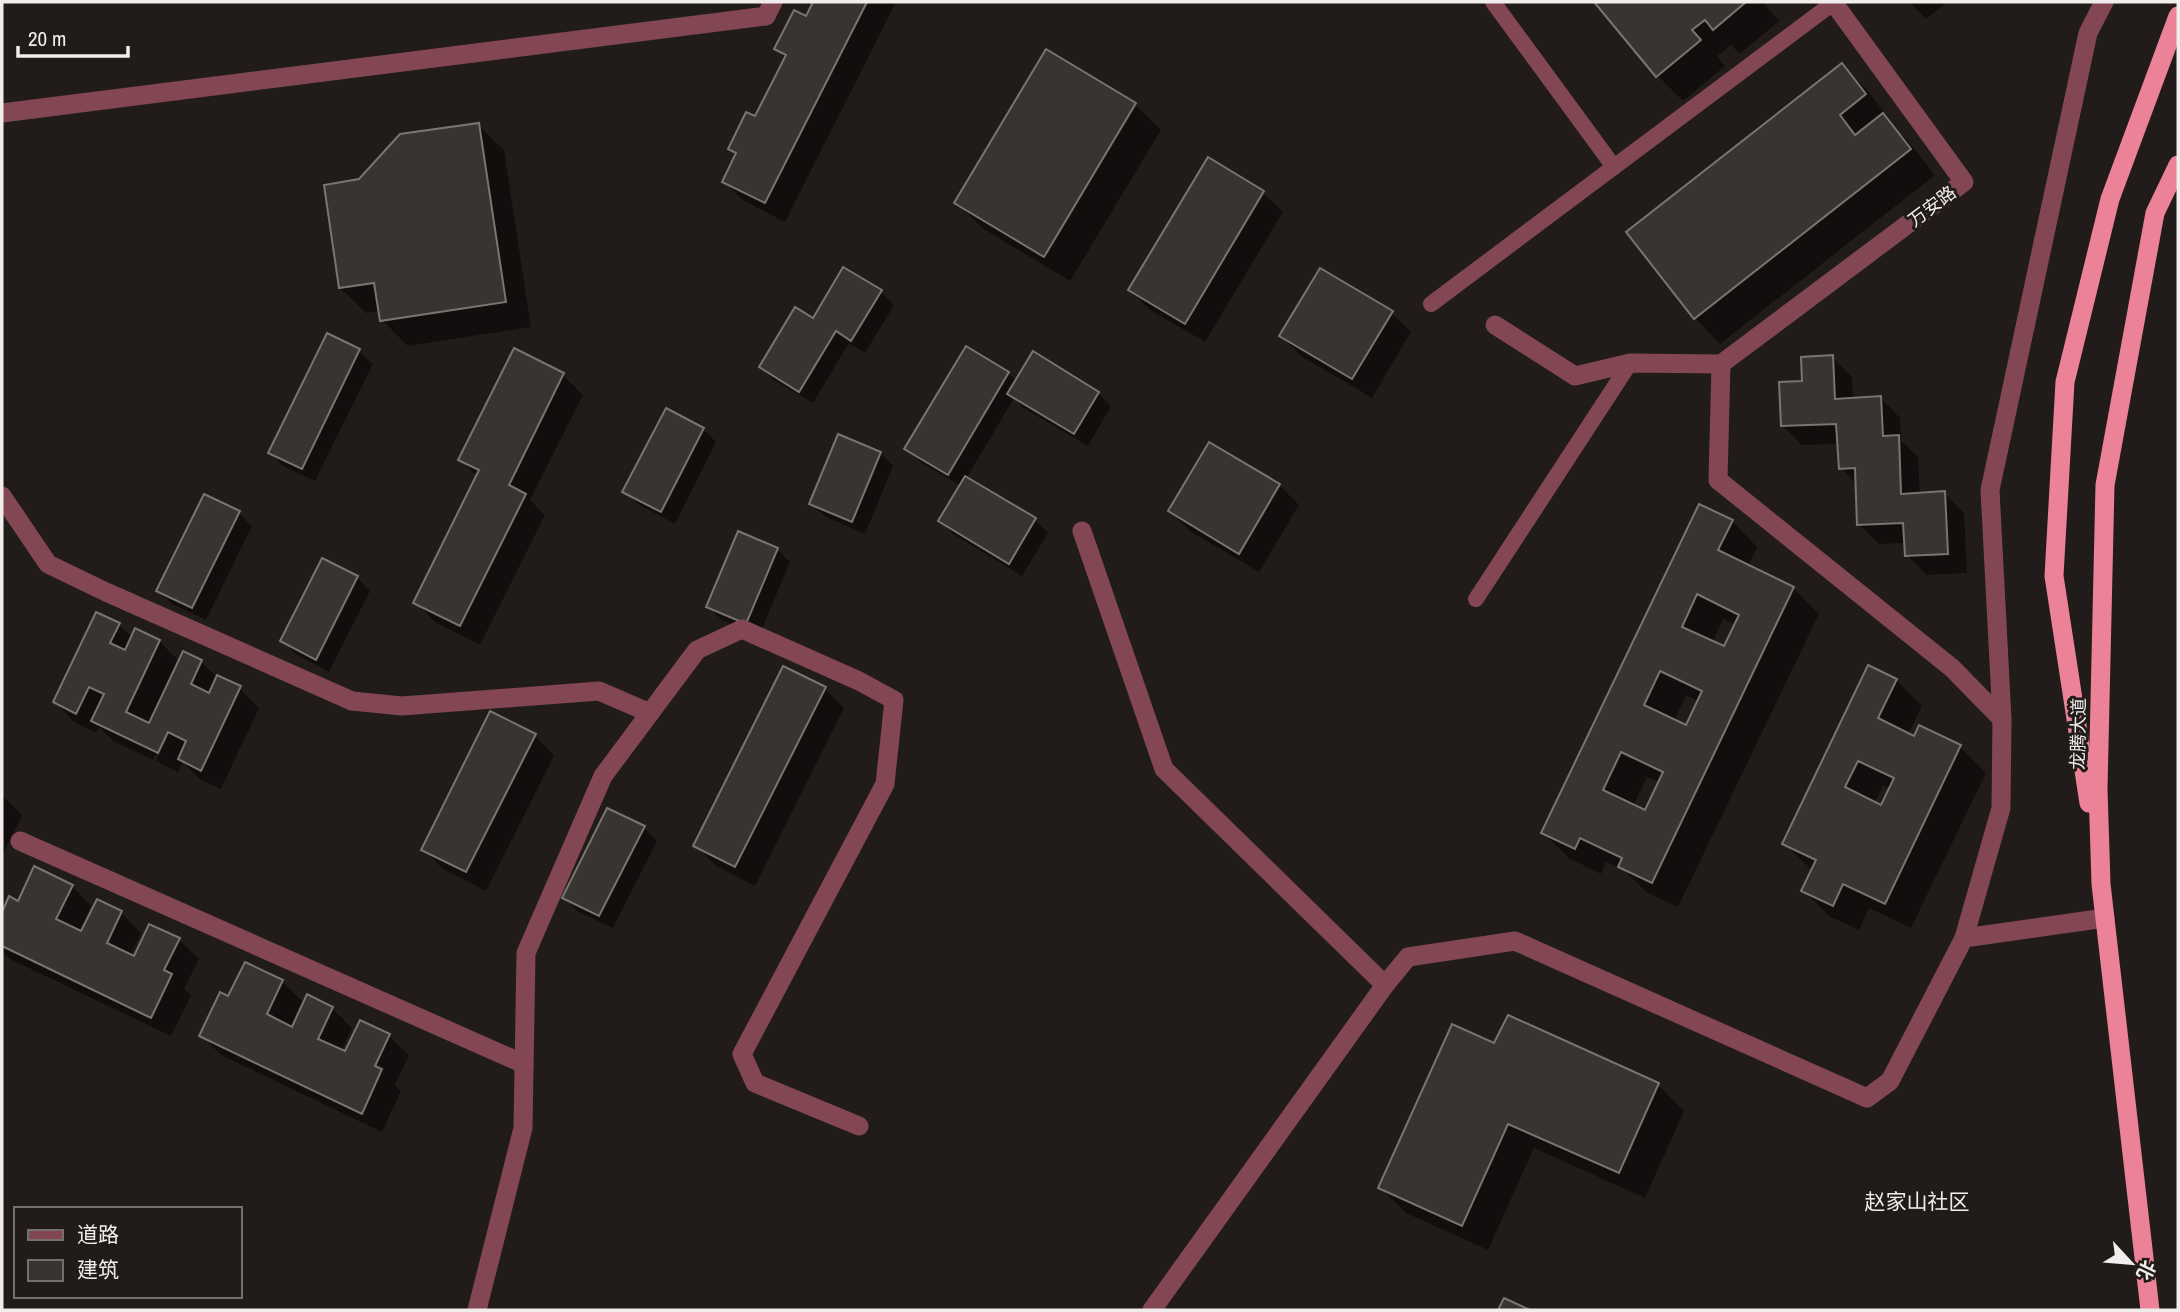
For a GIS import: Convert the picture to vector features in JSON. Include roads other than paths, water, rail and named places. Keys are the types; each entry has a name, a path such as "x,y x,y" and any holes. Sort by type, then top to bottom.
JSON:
{"highway":[{"path":"2101,884 2054,576 2065,382 2110,199 2178,16"},
{"name":"龙腾大道","path":"2150,1310 2101,884 2098,789 2105,485 2155,213 2178,165"}],"street":[{"path":"2,113 766,16 772,2"},
{"name":"万安路","path":"1721,364 1964,182 1833,2"},
{"path":"1152,1310 1385,985 1408,957 1515,942 1867,1098 1890,1081 1964,938 2001,808 2002,719 1990,490 2088,33 2104,2"},
{"path":"1495,325 1575,376 1630,363 1721,364 1718,480 1952,668 2002,719"},
{"path":"2,496 48,564 352,701 402,706 599,691 650,713"},
{"path":"1082,531 1164,769 1385,985"},
{"path":"477,1310 523,1128 526,953 603,776 697,650 742,629 859,681 894,700 885,784 743,1054 755,1083 859,1126"},
{"path":"20,841 524,1064"},
{"path":"1964,938 2105,918"}],"lane":[{"path":"1493,2 1614,167"},
{"path":"1431,304 1833,2"},
{"path":"1476,599 1630,363"}],"district":[{"name":"赵家山社区","path":"1917,1201"}]}
